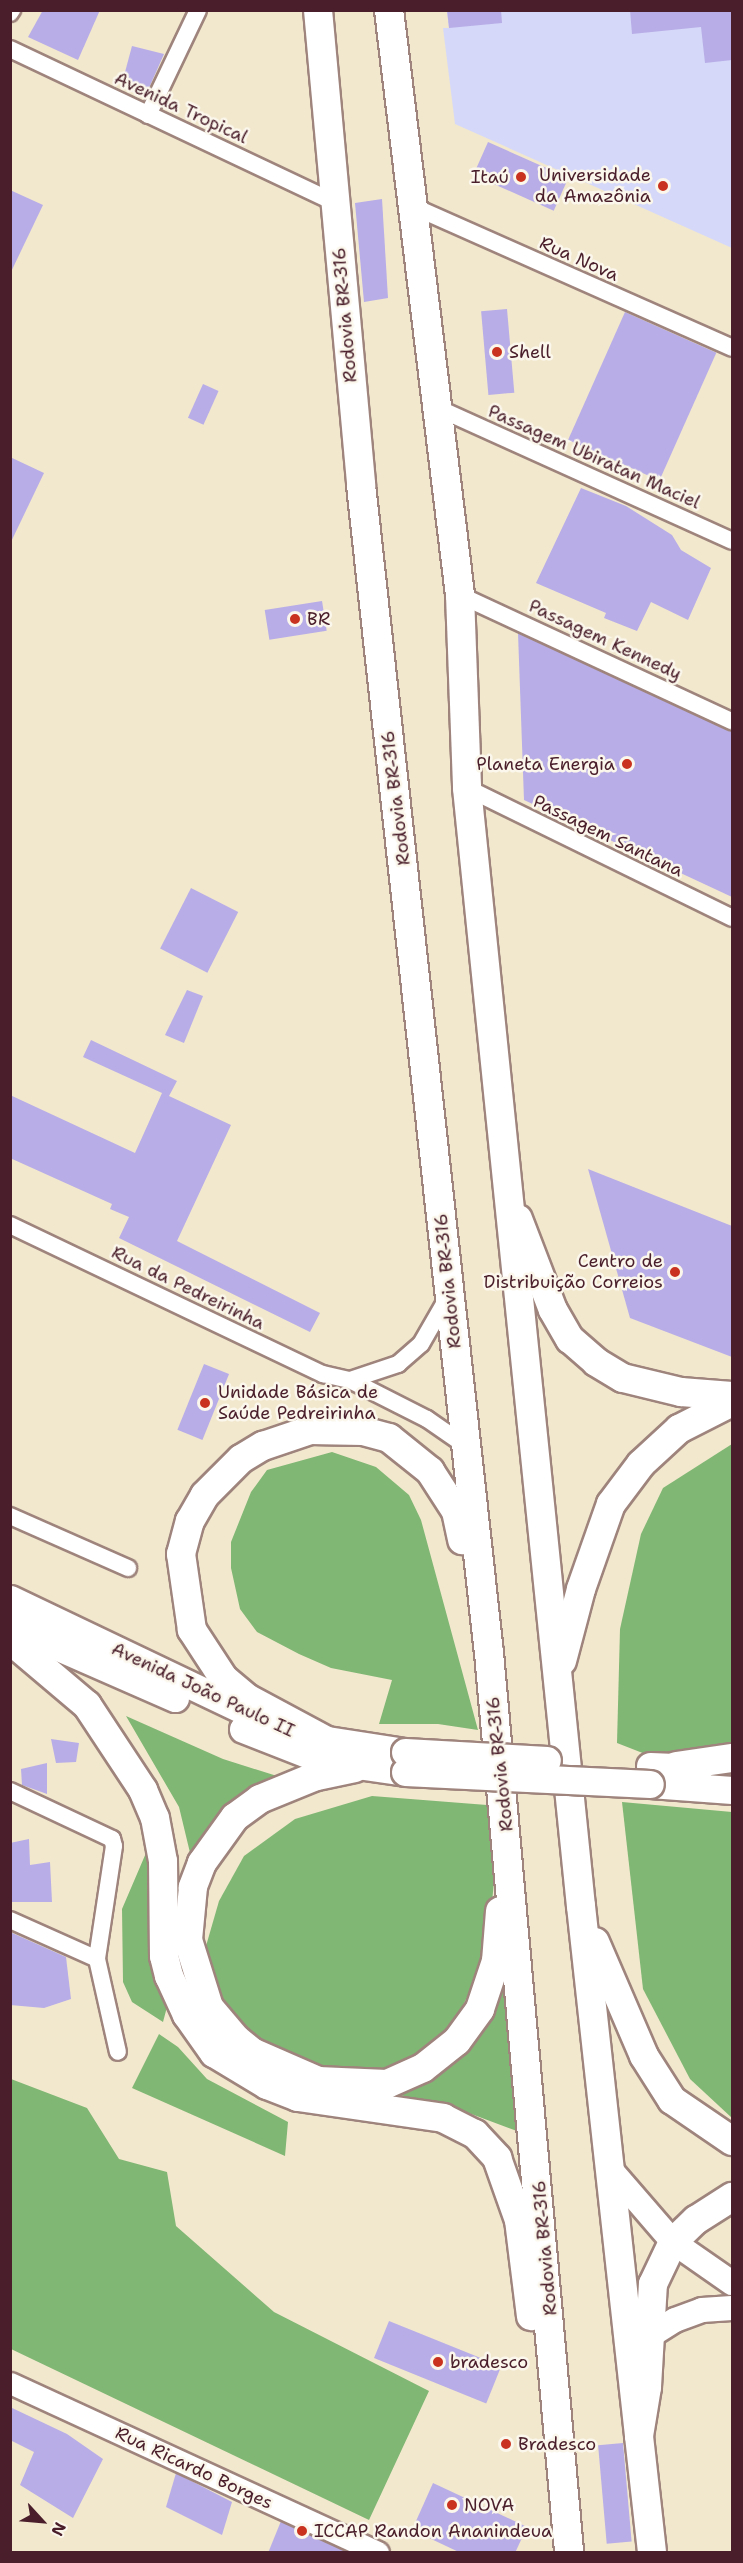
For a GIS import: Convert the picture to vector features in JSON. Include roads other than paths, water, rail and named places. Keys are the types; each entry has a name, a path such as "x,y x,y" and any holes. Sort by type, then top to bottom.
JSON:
{"highway":[{"name":"Rodovia BR-316","path":"318,10 361,485 489,1653 562,2445 569,2553"},
{"path":"389,10 410,205 440,409 460,595 467,789 581,1906 652,2553"},
{"path":"509,1202 536,1259 553,1310 570,1339 596,1362 623,1378 681,1392 732,1396"},
{"path":"558,1677 581,1589 611,1504 640,1464 679,1429 732,1402"},
{"path":"329,1742 247,1698 224,1679 192,1630 185,1600 181,1554 190,1521 205,1495 241,1459 264,1446 310,1430 363,1431 389,1438 430,1471 456,1511 489,1653"},
{"path":"10,1640 87,1705 143,1790 155,1818 163,1861 164,1956 169,1976 187,2015 214,2053 267,2085 298,2097 443,2118 475,2134 497,2158 519,2220 541,2421 562,2445"},
{"path":"659,1772 732,1758"},
{"path":"355,1768 285,1787 235,1817 202,1863 193,1887 188,1940 208,2007 244,2046 285,2068 318,2080 387,2084 423,2068 457,2041 480,2009 496,1961 506,1828"},
{"path":"581,1906 644,2056 672,2100 732,2141"},
{"path":"639,2436 651,2336 654,2284 673,2242 696,2220 732,2197"}],"main road":[{"name":"Avenida João Paulo II","path":"10,1599 287,1731 405,1762"},
{"name":"Avenida João Paulo II","path":"10,1626 281,1746 355,1768 405,1762"},
{"path":"405,1762 659,1772 732,1771"},
{"path":"659,1772 732,1790"},
{"path":"610,2169 673,2242 732,2283"},
{"path":"651,2336 675,2320 702,2310 732,2308"}],"street":[{"path":"148,115 198,10"},
{"name":"Avenida Tropical","path":"10,49 334,202"},
{"name":"Rua Nova","path":"410,205 732,348"},
{"name":"Passagem Ubiratan Maciel","path":"440,409 732,541"},
{"name":"Passagem Kennedy","path":"460,595 732,721"},
{"name":"Passagem Santana","path":"467,789 732,918"},
{"name":"Rua da Pedreirinha","path":"10,1225 322,1374 350,1380 428,1419 466,1446"},
{"path":"350,1380 398,1364 421,1344 449,1296"},
{"path":"10,1516 128,1568"},
{"path":"10,1791 107,1834 114,1846 97,1959 118,2052"},
{"path":"10,1920 97,1959"},
{"name":"Rua Ricardo Borges","path":"10,2383 378,2553"}],"place":[{"name":"Itaú","path":"521,177"},
{"name":"Universidade da Amazônia","path":"663,186"},
{"name":"Shell","path":"497,352"},
{"name":"BR","path":"295,619"},
{"name":"Planeta Energia","path":"627,764"},
{"name":"Centro de Distribuição Correios","path":"675,1272"},
{"name":"Unidade Básica de Saúde Pedreirinha","path":"205,1403"},
{"name":"bradesco","path":"438,2362"},
{"name":"Bradesco","path":"506,2444"},
{"name":"NOVA","path":"452,2505"},
{"name":"ICCAP Randon Ananindeua","path":"302,2531"}]}
